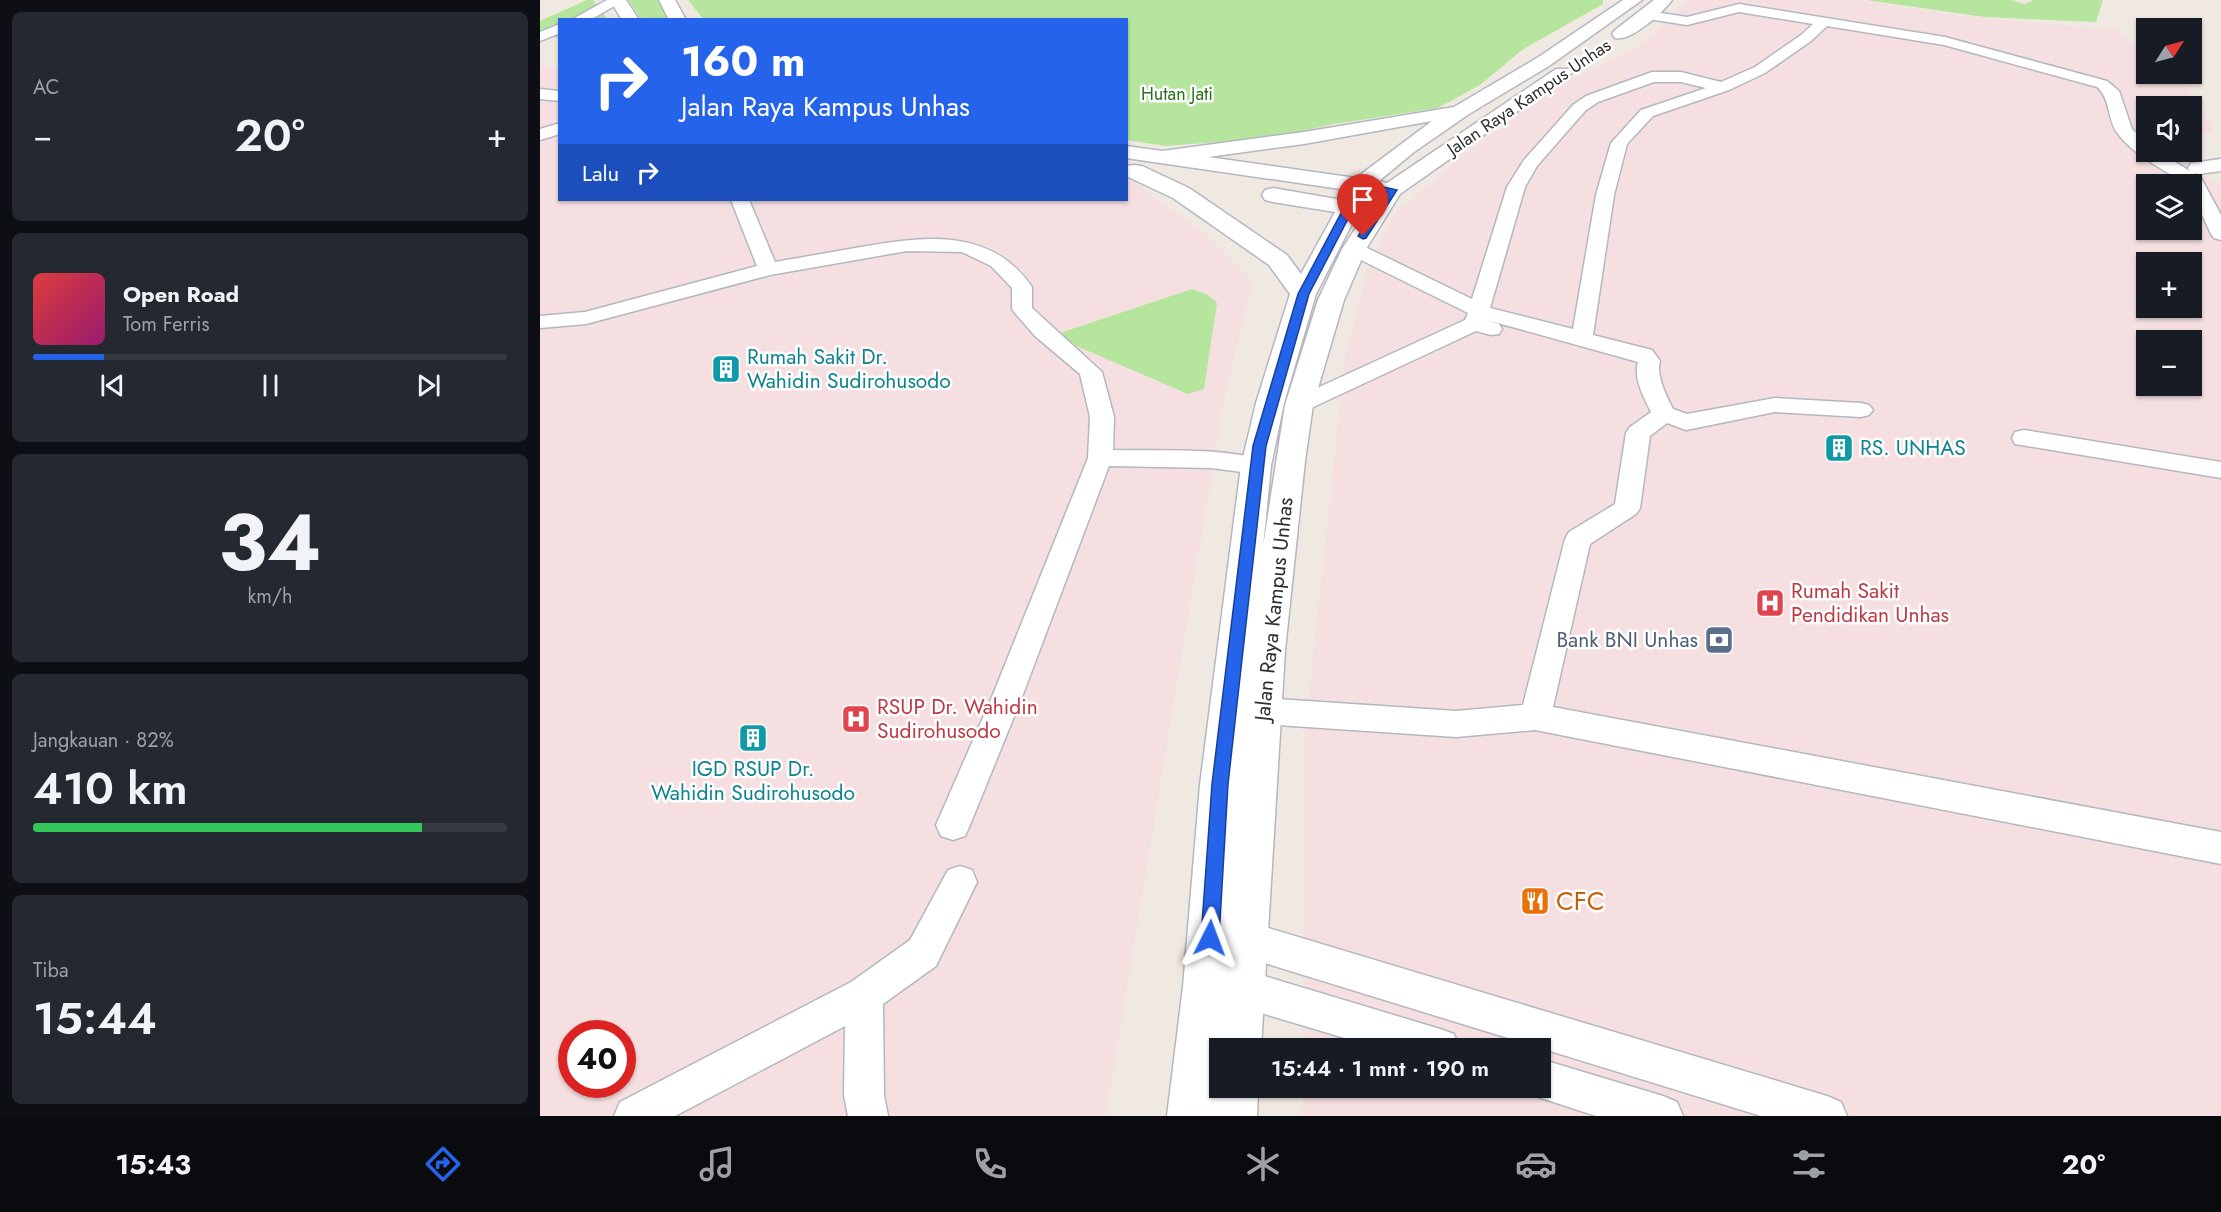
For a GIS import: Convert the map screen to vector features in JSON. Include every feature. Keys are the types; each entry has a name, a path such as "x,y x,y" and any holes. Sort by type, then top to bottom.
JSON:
{"street":[{"path":"618,0 630,18"},
{"path":"667,0 677,18"},
{"path":"1628,4 1654,9"},
{"name":"Jalan Raya Kampus Unhas","path":"1228,939 1220,784 1269,453 1304,294 1361,185 1407,148 1462,110 1543,62 1628,4"},
{"name":"Jalan Raya Kampus Unhas","path":"1610,41 1654,9"},
{"name":"Jalan Raya Kampus Unhas","path":"1192,1116 1224,988 1228,939 1262,711 1267,651 1269,453 1299,405 1331,300 1354,249 1392,190 1581,61"},
{"path":"1129,164 1163,157 1246,147 1462,110"},
{"path":"1163,157 1392,190"},
{"path":"1129,164 1378,212"},
{"path":"1129,164 1181,193 1278,260 1304,294"},
{"path":"2199,168 2221,165"},
{"name":"Jalan Raya Kampus Unhas","path":"1224,988 1235,1038"},
{"path":"1232,1116 1233,1098"}],"lane":[{"path":"582,18 618,0"},
{"path":"1654,9 1675,21 1687,21 1739,8 1945,41 2102,84 2111,91 2124,131 2136,141"},
{"path":"1582,338 1605,195 1619,142 1647,113 1723,87 1777,59 1824,21"},
{"path":"540,37 558,29"},
{"path":"540,44 558,47"},
{"path":"1477,318 1516,187 1530,164 1579,108 1592,99 1652,77 1681,77 1723,87"},
{"path":"540,94 558,96"},
{"path":"540,135 558,129"},
{"path":"2164,162 2195,182 2221,234"},
{"path":"740,201 768,269"},
{"path":"540,322 586,318 768,269 884,249 928,244 955,245 975,251 998,262 1023,287 1022,309 1043,331 1091,372 1102,417 1100,458 1007,697 953,825"},
{"path":"1354,249 1477,318 1647,368"},
{"path":"1299,405 1477,318 1582,338 1644,355 1649,361 1647,368 1654,395 1664,414 1686,422 1775,405 1861,410"},
{"path":"1535,717 1578,539 1627,508 1638,433 1664,414"},
{"path":"2024,438 2221,470"},
{"path":"1100,458 1212,460 1269,453"},
{"path":"1262,711 1456,724 1535,717 2221,848"},
{"path":"634,1116 864,995 923,953 960,882"},
{"path":"1228,939 1827,1116"},
{"path":"1224,988 1404,1038"},
{"path":"864,995 864,1095 868,1116"},
{"path":"1551,1082 1664,1116"}],"shaded area":[{"name":"Rumah Sakit Pendidikan Unhas","path":"1688,0 1858,0 1979,18 2120,30 2136,45 2136,84 2186,84 2193,96 2136,96 2136,162 2183,162 2202,174 2136,174 2136,240 2202,240 2202,174 2221,186 2221,1116 1302,1116 1303,1098 1551,1098 1551,1038 1303,1038 1305,731 1345,357 1367,270 1392,217 1451,165 1560,85 1639,46"},
{"name":"RSUP Dr. Wahidin Sudirohusodo","path":"540,66 558,69 558,201 1128,201 1128,179 1200,229 1253,281 1223,405 1106,1116 540,1116"},
{"name":"Rumah Sakit Pendidikan Unhas","path":"2202,112 2214,132 2202,134"}],"green space":[{"path":"587,0 593,0 606,18 558,18 558,38 540,35 540,21"},
{"path":"628,0 661,0 672,18 640,18"},
{"name":"Hutan Jati","path":"688,0 1603,0 1603,4 1522,50 1480,85 1438,108 1334,124 1270,138 1165,146 1128,140 1128,18 702,18"},
{"path":"1866,0 2010,0 2025,4 2034,0 2103,0 2096,22 1984,17"},
{"path":"1192,289 1208,295 1217,303 1204,389 1188,394 1058,338 1060,333"}],"place":[{"name":"Rumah Sakit Dr. Wahidin Sudirohusodo","path":"726,369"},
{"name":"RS. UNHAS","path":"1839,448"},
{"name":"Rumah Sakit Pendidikan Unhas","path":"1770,603"},
{"name":"Bank BNI Unhas","path":"1719,640"},
{"name":"RSUP Dr. Wahidin Sudirohusodo","path":"856,719"},
{"name":"IGD RSUP Dr. Wahidin Sudirohusodo","path":"753,738"},
{"name":"CFC","path":"1535,901"}],"route":[{"path":"1210,938 1220,784 1260,446 1270,403 1304,294 1361,185 1392,190 1363,236"}]}
